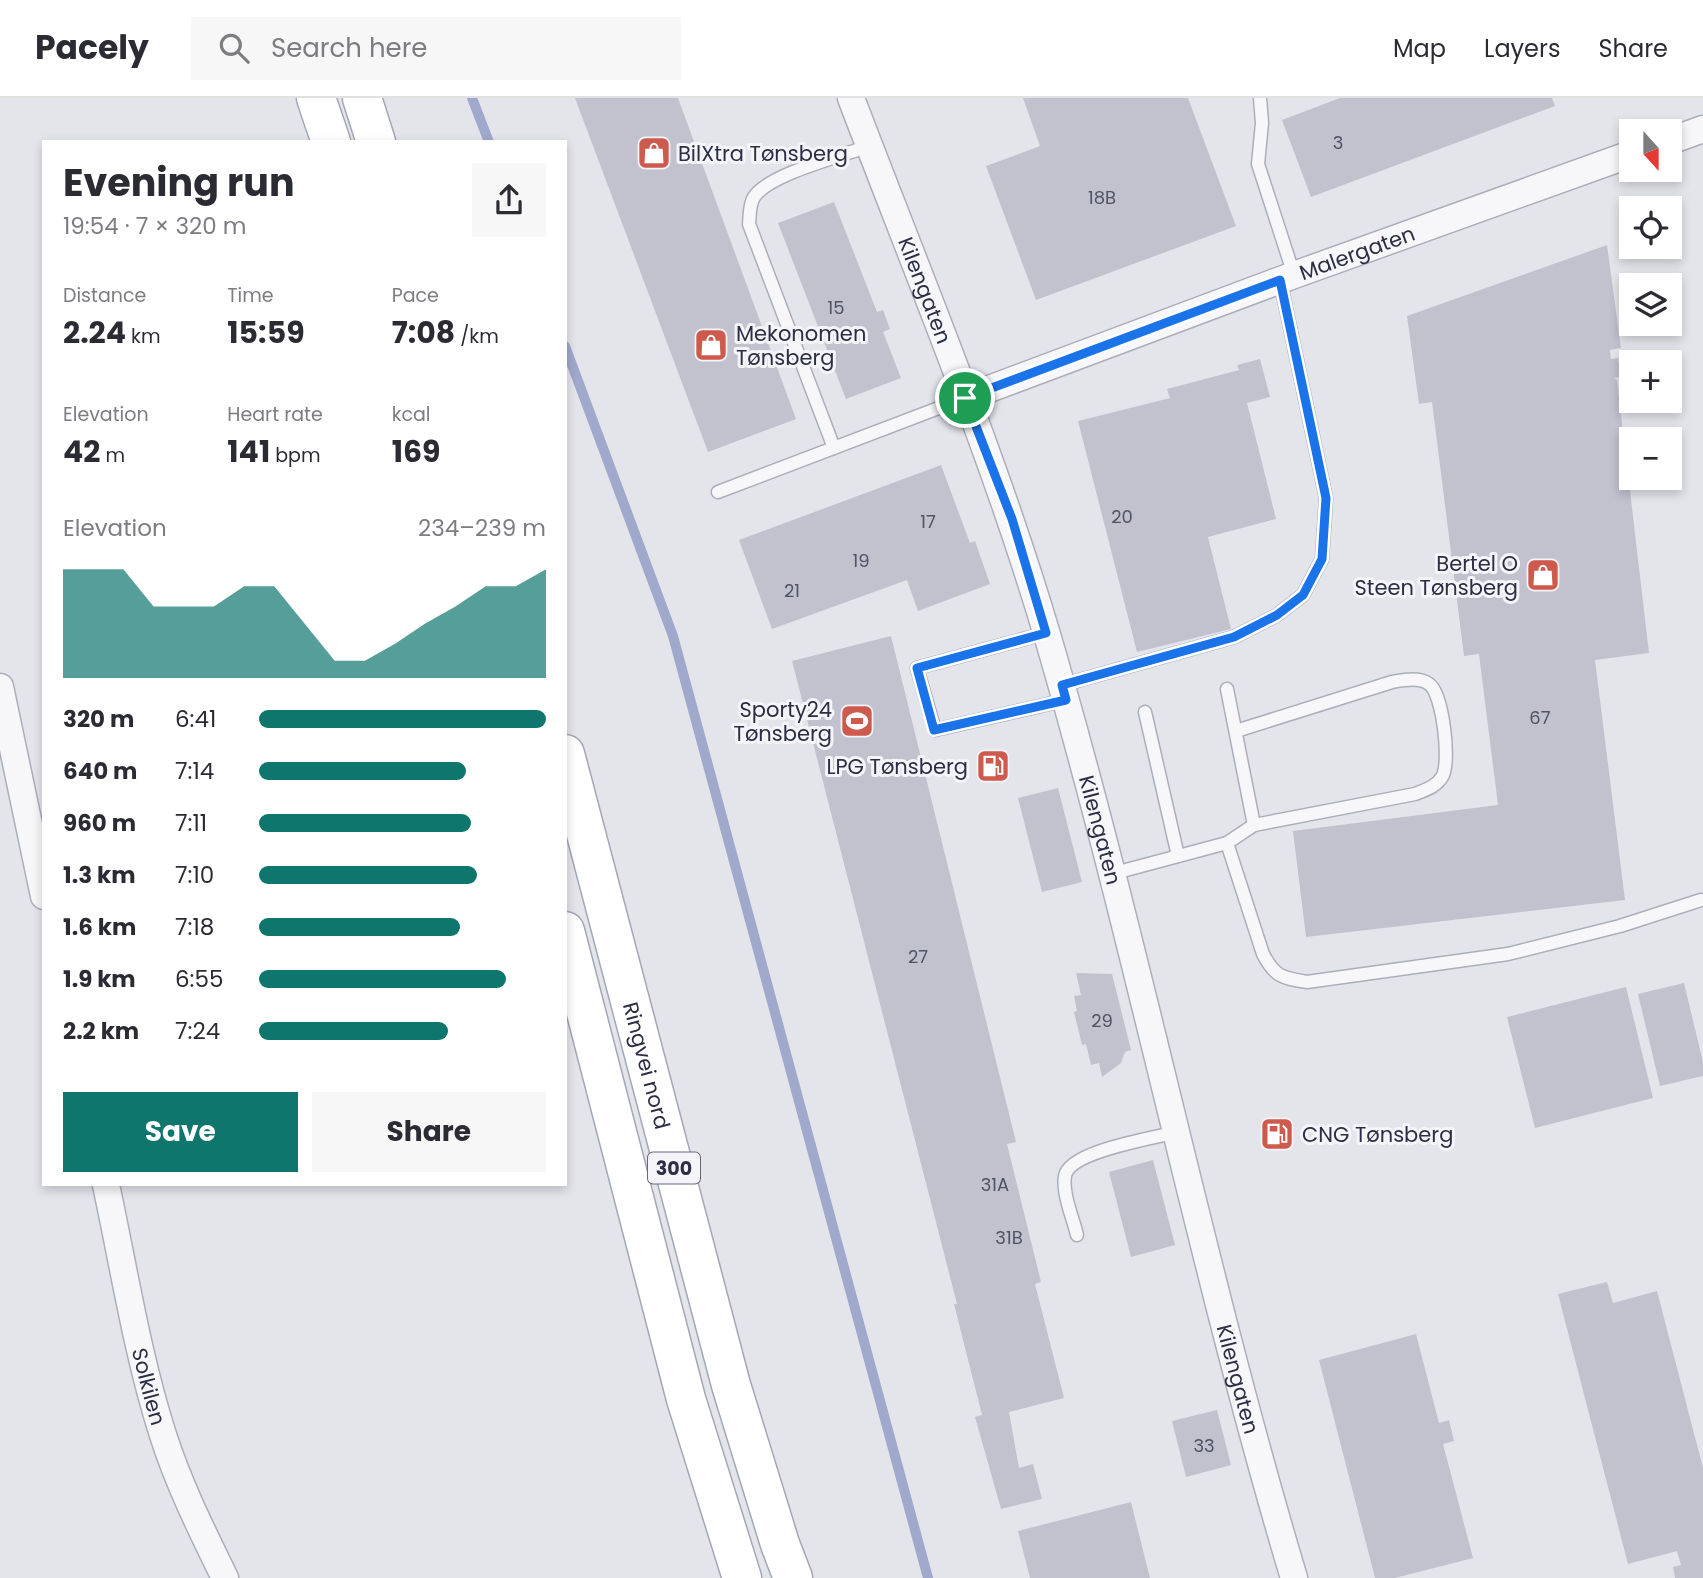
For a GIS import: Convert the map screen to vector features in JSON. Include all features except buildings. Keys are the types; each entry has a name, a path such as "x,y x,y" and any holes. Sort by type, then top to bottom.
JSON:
{"main road":[{"path":"316,98 330,140"},
{"path":"362,98 375,140"},
{"name":"Ringvei nord","path":"567,762 731,1385 793,1578"},
{"name":"300","path":"567,939 686,1399 742,1578"}],"street":[{"name":"Kilengaten","path":"851,98 1012,519 1064,692 1268,1491 1294,1578"},
{"path":"1682,137 1703,129"},
{"name":"Malergaten","path":"965,398 1287,277 1619,158"},
{"path":"0,687 42,886"},
{"name":"Solkilen","path":"106,1186 145,1369 163,1434 185,1495 225,1578"}],"lane":[{"path":"1046,633 917,668 934,730 1064,692 1234,637 1277,615 1303,595 1322,559 1326,498 1287,277 1258,164 1262,123 1260,98"},
{"path":"834,448 749,224 750,210 754,197 775,181 870,146"},
{"path":"718,492 965,398"},
{"path":"1111,874 1227,843 1254,825 1415,794 1433,787 1443,776 1448,758 1437,695 1430,684 1422,681 1392,681 1236,731"},
{"path":"1227,689 1254,825"},
{"path":"1145,712 1178,856"},
{"path":"1227,843 1263,954 1272,971 1285,978 1307,982 1508,954 1620,926 1701,900"},
{"path":"1077,1235 1064,1179 1067,1169 1082,1157 1178,1132"}],"waterway":[{"path":"472,98 488,140"},
{"path":"567,351 673,636 928,1578"}],"place":[{"name":"BilXtra Tønsberg","path":"654,153"},
{"name":"Mekonomen Tønsberg","path":"711,345"},
{"name":"Bertel O Steen Tønsberg","path":"1543,575"},
{"name":"Sporty24 Tønsberg","path":"857,721"},
{"name":"LPG Tønsberg","path":"993,766"},
{"name":"CNG Tønsberg","path":"1277,1134"}],"route":[{"path":"1280,280 1326,498 1322,559 1303,595 1277,615 1234,637 1062,685 1066,700 934,730 917,668 1046,633 1012,519 965,398 1280,280"}]}
